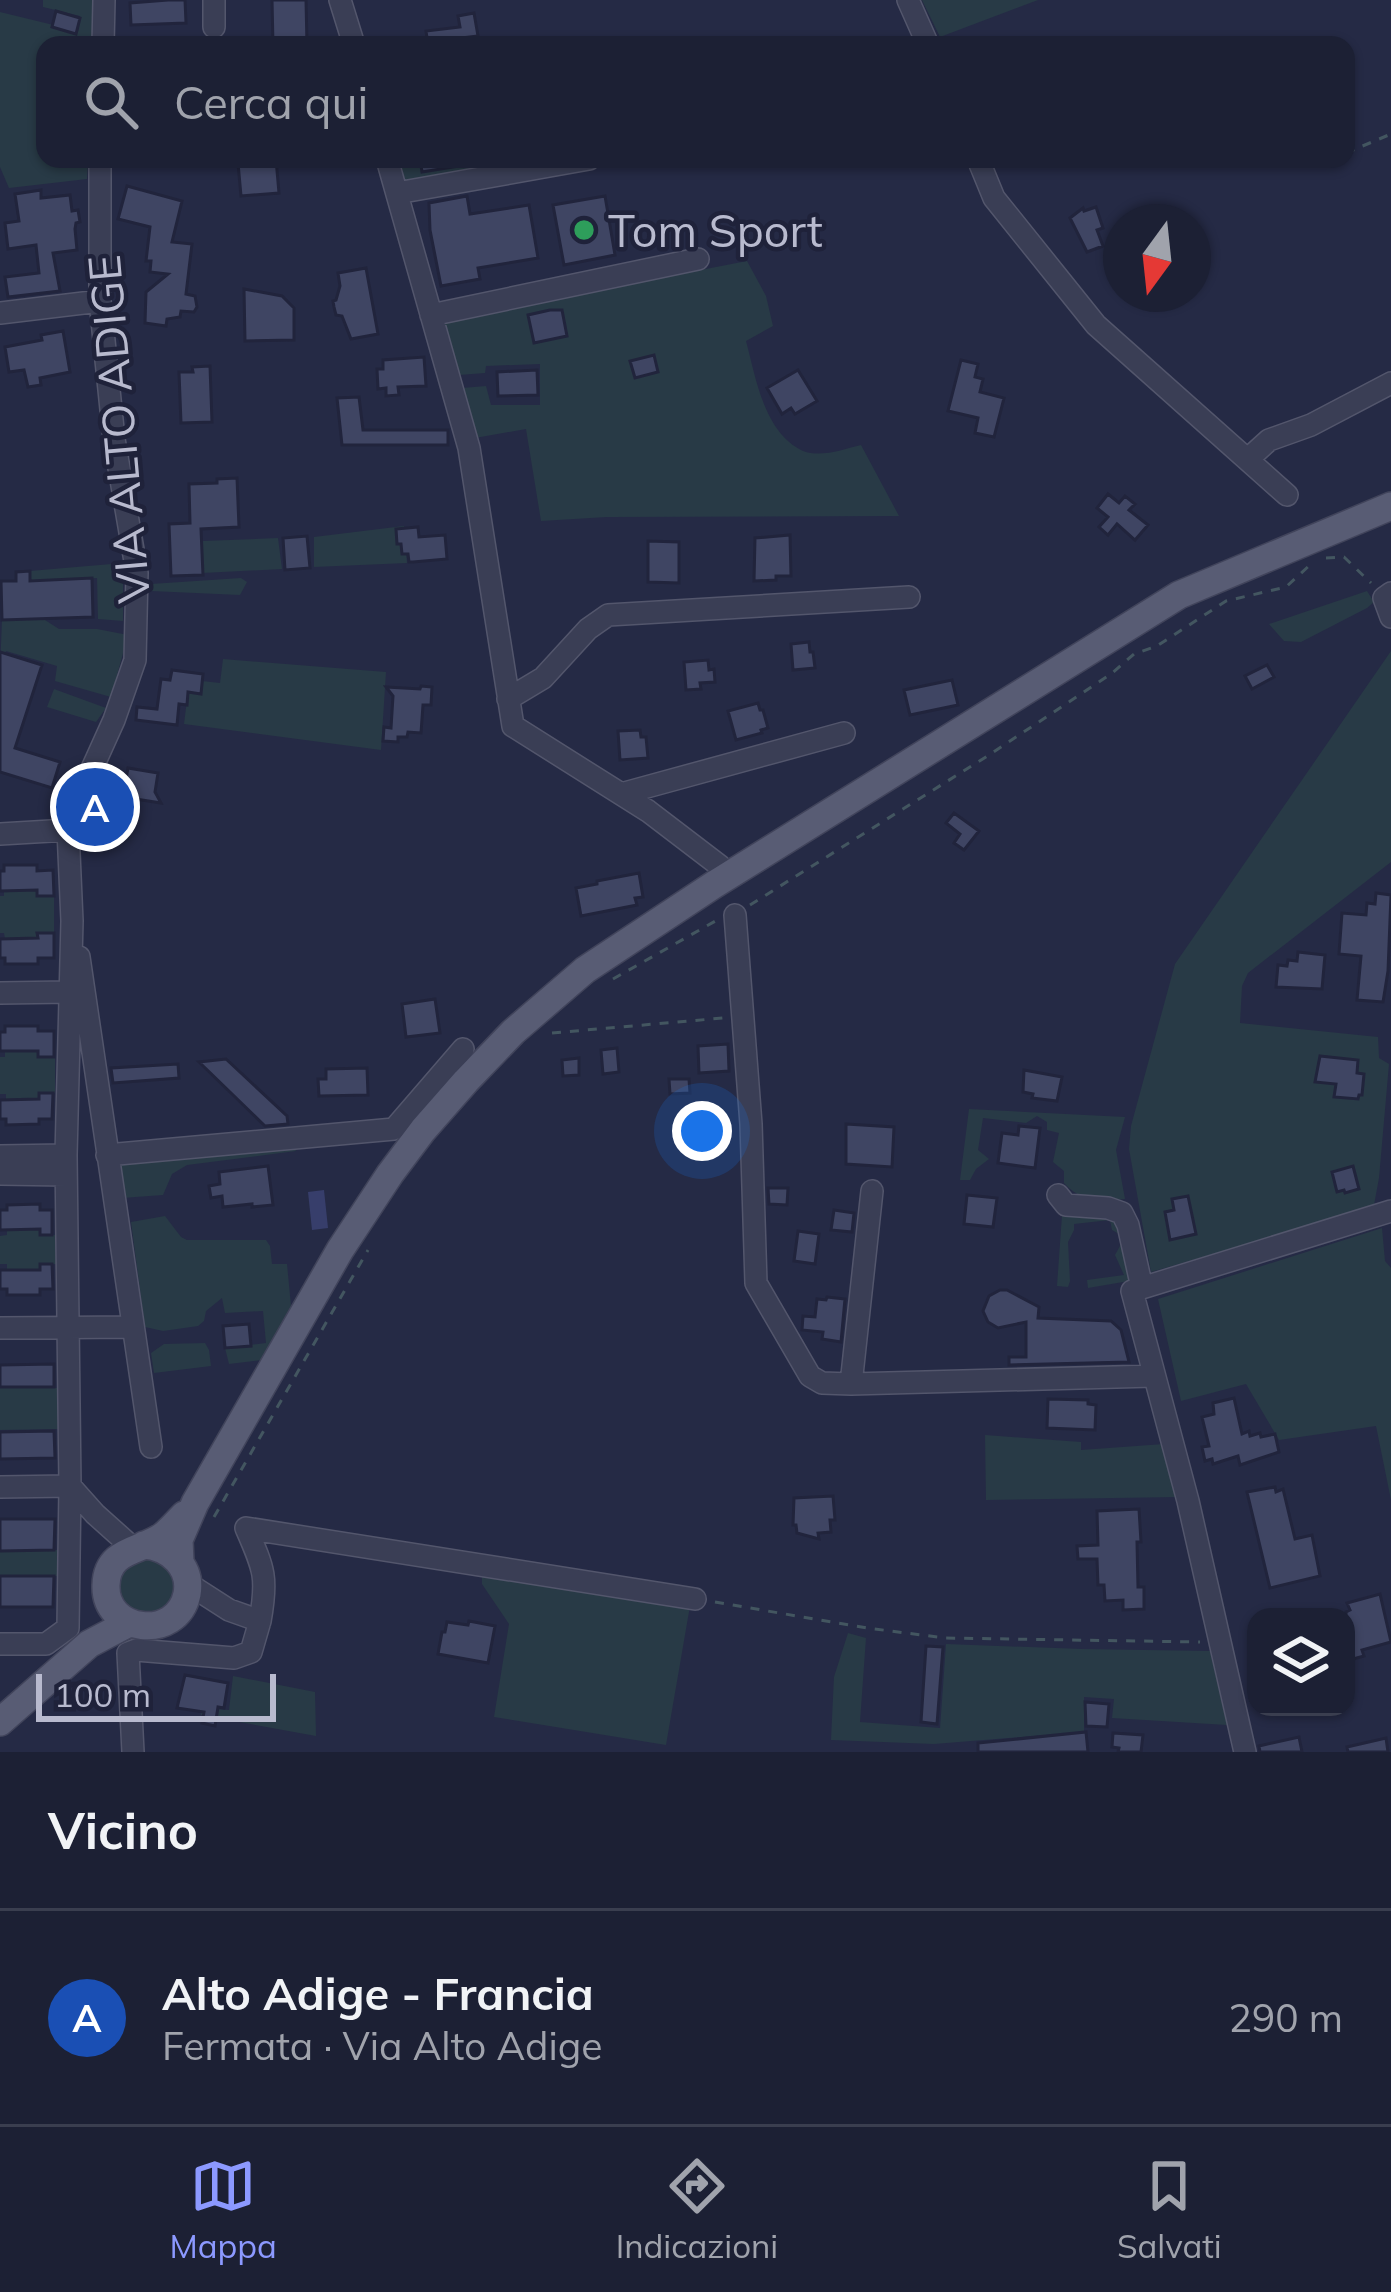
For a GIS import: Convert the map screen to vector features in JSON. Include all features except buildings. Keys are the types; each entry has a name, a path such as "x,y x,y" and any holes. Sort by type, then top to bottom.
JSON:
{"main road":[{"path":"108,1581 119,1616 129,1623 158,1626 182,1585 178,1540 195,1503 340,1250 423,1130 513,1032 585,970 1179,595 1391,506"},
{"path":"0,1722 78,1636 124,1552 165,1534 195,1503"},
{"path":"139,1546 164,1549 182,1585"},
{"path":"78,1636 129,1623"}],"street":[{"path":"103,36 104,0"},
{"path":"214,0 214,27"},
{"path":"340,0 351,36"},
{"path":"908,0 924,36"},
{"name":"VIA ALTO ADIGE","path":"68,830 135,660 137,573 114,439 100,301 100,168"},
{"path":"390,168 469,448 513,726 648,811 720,866"},
{"path":"397,193 538,168"},
{"path":"982,168 994,198 1096,325 1287,495"},
{"path":"431,315 698,259"},
{"path":"0,313 100,301"},
{"path":"1248,459 1269,440 1310,425 1391,382"},
{"path":"508,699 543,678 588,629 608,615 909,597"},
{"path":"621,794 844,733"},
{"path":"0,834 68,830 72,921 66,1165 68,1328 78,1636 46,1644 0,1644"},
{"path":"735,914 751,1124 756,1283 810,1376 822,1383 851,1384 1153,1376"},
{"path":"72,921 87,996 151,1447"},
{"path":"0,993 69,992"},
{"path":"0,1174 107,1158 394,1129 463,1049"},
{"path":"0,1156 66,1165"},
{"path":"851,1384 872,1191"},
{"path":"1058,1195 1066,1205 1108,1208 1122,1214 1142,1288"},
{"path":"1245,1752 1188,1501 1132,1291 1391,1211"},
{"path":"0,1328 133,1327"},
{"path":"0,1487 70,1486 95,1514 139,1546"},
{"path":"95,1514 107,1549 108,1581"},
{"path":"133,1752 131,1651 240,1657 251,1652 266,1589 264,1569 246,1528 695,1599"},
{"path":"182,1585 260,1621"}],"path":[{"path":"1355,149 1391,134"},
{"path":"551,1033 742,1017"},
{"path":"695,1599 945,1638 1220,1641"}],"shaded area":[{"path":"43,0 94,0 94,36 36,36 36,168 88,168 87,179 9,188 0,167 0,12 78,31 80,16 43,7"},
{"path":"922,0 1038,0 943,36"},
{"path":"402,168 474,168 474,170 405,182"},
{"path":"747,261 766,296 773,326 746,341 770,418 803,451 825,453 861,445 899,516 541,521 526,429 475,438 462,388 486,386 491,405 540,405 540,364 486,366 485,373 459,375 442,316"},
{"path":"404,526 407,563 314,567 314,537"},
{"path":"278,538 282,569 202,573 203,541"},
{"path":"123,563 123,621 98,619 97,578 30,581 30,571"},
{"path":"241,578 247,582 240,595 151,591 151,584"},
{"path":"1367,591 1374,602 1367,608 1301,642 1284,641 1269,624"},
{"path":"2,620 45,620 59,629 128,635 111,697 55,681 57,666 6,651 0,669"},
{"path":"1391,651 1391,862 1248,973 1242,986 1240,1023 1378,1037 1379,1058 1389,1064 1374,1205 1151,1272 1129,1149 1131,1126 1175,964"},
{"path":"223,659 386,672 381,750 184,724 188,692 200,694 202,681 220,683"},
{"path":"54,689 106,708 96,722 47,707"},
{"path":"37,890 54,896 54,933 5,939 0,933 0,896 4,891"},
{"path":"5,1051 38,1051 39,1057 55,1057 55,1093 39,1093 39,1099 6,1100 6,1094 0,1094 0,1057 5,1057"},
{"path":"969,1109 1125,1117 1116,1150 1125,1199 1092,1199 1071,1190 1064,1183 1064,1171 1053,1162 1059,1133 1047,1130 1047,1122 1037,1116 1026,1123 983,1118 978,1150 989,1159 970,1180 960,1180"},
{"path":"295,1145 296,1151 187,1165 172,1174 163,1195 122,1198 117,1162"},
{"path":"1109,1213 1117,1219 1120,1235 1112,1230 1110,1220 1074,1224 1068,1242 1070,1281 1068,1287 1057,1286 1062,1215"},
{"path":"165,1216 187,1240 266,1240 272,1264 287,1264 291,1306 261,1360 229,1364 225,1348 266,1343 263,1311 225,1313 222,1298 206,1311 198,1326 163,1331 145,1327 131,1222"},
{"path":"1382,1228 1385,1261 1391,1268 1391,1500 1376,1426 1279,1440 1246,1384 1181,1401 1158,1299"},
{"path":"40,1229 41,1235 56,1235 57,1264 41,1264 40,1270 7,1270 7,1264 0,1264 0,1236 7,1235 7,1230"},
{"path":"1121,1237 1129,1281 1088,1288 1087,1280 1124,1275 1115,1255"},
{"path":"205,1343 211,1366 154,1373 151,1353 164,1344"},
{"path":"0,1388 59,1388 59,1429 0,1430"},
{"path":"985,1435 1081,1442 1081,1450 1164,1444 1179,1497 986,1500"},
{"path":"58,1550 58,1576 0,1576 0,1551"},
{"path":"152,1555 175,1574 174,1591 166,1606 146,1616 120,1602 119,1581 126,1565"},
{"path":"482,1574 690,1606 666,1745 494,1717 509,1624 482,1584"},
{"path":"848,1633 866,1638 860,1722 940,1728 946,1644 1210,1651 1227,1725 1112,1718 1114,1699 1084,1697 1084,1732 934,1744 831,1740 834,1677"},
{"path":"233,1676 315,1692 316,1736 201,1715 202,1708 229,1710"}],"water":[{"path":"324,1190 328,1228 312,1230 308,1192"}],"place":[{"name":"Tom Sport","path":"584,230"},
{"name":"Alto Adige - Francia","path":"95,807"}]}
